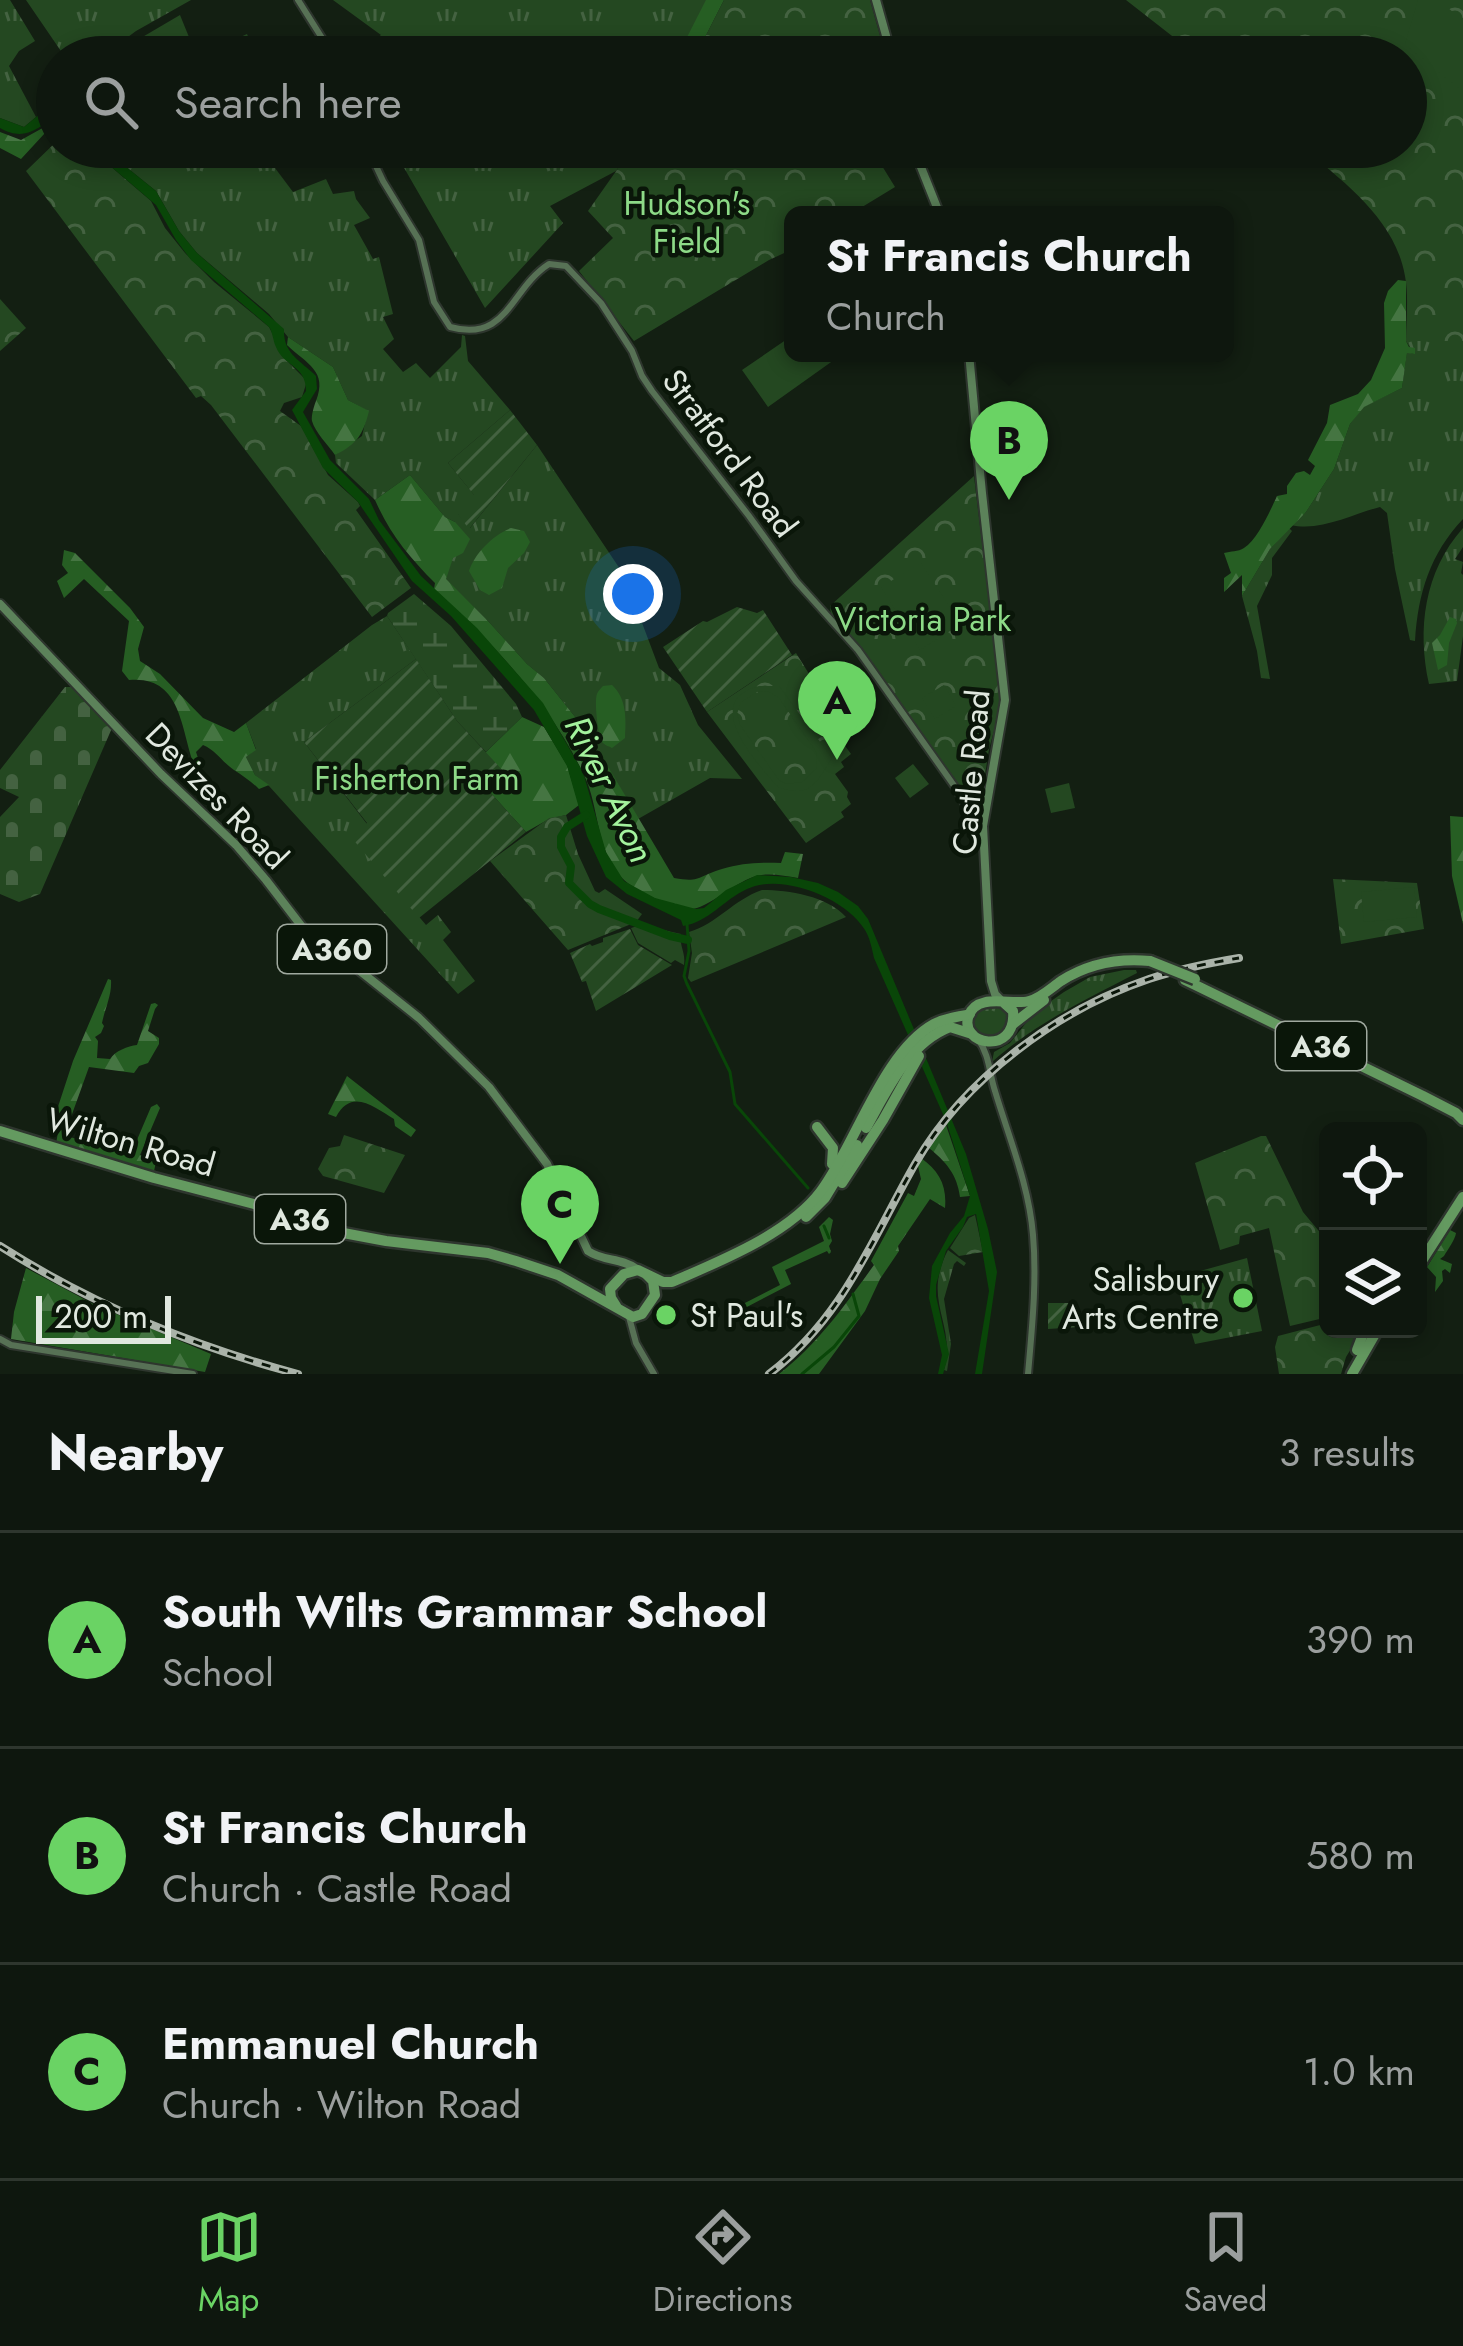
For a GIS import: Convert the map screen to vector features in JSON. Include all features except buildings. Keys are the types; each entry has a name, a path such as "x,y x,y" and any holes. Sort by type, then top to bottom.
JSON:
{"highway":[{"name":"A36","path":"1003,1002 1031,1000 1102,963 1145,963 1190,979 1463,1108"},
{"path":"613,1284 612,1302 622,1312 637,1316 650,1304 788,1231 853,1168 920,1045 944,1028 956,1027 988,1042 1002,1039 1013,1024 1084,974 1145,963"},
{"name":"A36","path":"1190,979 1463,1120"},
{"path":"593,1296 602,1296 624,1274 642,1272 663,1282 676,1281 768,1235 821,1191 871,1113 890,1071 945,1019 988,1002 1003,1002 1013,1011 1013,1024"},
{"path":"972,1011 968,1021 975,1037"},
{"path":"810,1204 835,1155 821,1125 837,1139 862,1125"},
{"path":"825,1198 862,1125"},
{"name":"Wilton Road","path":"0,1131 338,1232 502,1257 552,1273 622,1312"},
{"path":"1427,1241 1463,1185"},
{"path":"1427,1253 1463,1197"},
{"path":"642,1272 655,1289 650,1304"},
{"path":"1351,1373 1365,1338"},
{"path":"1351,1373 1367,1338"}],"main road":[{"path":"876,0 886,36"},
{"path":"921,168 936,206"},
{"name":"Castle Road","path":"970,362 1005,700 983,826 991,981"},
{"name":"Devizes Road","path":"0,604 246,856 305,932 402,1004 506,1107 559,1184 586,1248 642,1272"},
{"path":"991,981 1003,1002"},
{"path":"972,1011 991,981"},
{"path":"613,1284 619,1267 616,1258"}],"street":[{"path":"298,0 321,36"},
{"name":"Stratford Road","path":"376,168 419,240 434,302 450,327 468,332 502,317 536,273 549,264 566,266 601,303 652,392 793,578 857,650 983,826"},
{"path":"975,1037 989,1057 1034,1235 1028,1374"},
{"path":"989,1057 1002,1039"},
{"path":"635,1334 650,1304"},
{"path":"622,1312 654,1374"},
{"path":"0,1339 11,1345 193,1374"}],"green space":[{"path":"0,0 10,0 35,41 19,51 9,66 36,117 24,127 0,118"},
{"path":"26,0 191,0 129,36 51,36"},
{"path":"333,0 708,0 693,36 381,35"},
{"path":"706,0 724,0 706,36 688,36"},
{"path":"724,0 870,0 880,36 706,36"},
{"path":"1126,0 1463,0 1463,341 1406,341 1406,284 1391,237 1366,203 1327,168 1427,168 1427,36 1172,36"},
{"path":"1418,0 1438,0 1463,20 1463,92 1427,62 1427,36 1407,36"},
{"path":"180,15 188,36 144,36"},
{"path":"0,132 21,140 36,132 36,143 21,159 0,148"},
{"path":"36,161 36,168 112,168 151,201 185,253 269,327 286,360 307,381 302,397 284,403 280,411 301,426 328,475 358,502 356,510 411,588 372,617 211,405 201,396 196,398 26,171"},
{"path":"127,168 275,168 293,192 326,179 333,194 354,191 370,218 354,225 373,259 379,257 393,314 383,317 394,339 383,349 403,372 416,363 430,378 461,347 465,336 468,361 510,410 448,463 475,496 458,514 470,528 537,445 624,575 659,668 680,685 698,725 742,779 710,778 638,819 603,758 589,748 576,718 544,678 445,579 453,557 455,522 445,517 410,475 375,500 336,463 335,455 362,436 368,411 348,400 333,367 288,337 269,314 197,253 156,191"},
{"path":"404,168 618,168 550,206 563,223 485,308"},
{"name":"Hudson's Field","path":"618,168 883,168 895,187 864,206 784,206 784,253 634,341 579,271 613,238 588,211"},
{"path":"1398,280 1406,281 1406,341 1415,348 1415,354 1407,353 1402,388 1364,407 1350,424 1334,469 1306,512 1270,549 1242,596 1242,575 1224,592 1224,578 1231,573 1224,553 1249,544 1277,496 1287,494 1296,473 1310,475 1315,466 1308,460 1327,423 1330,405 1358,394 1371,380 1385,348 1384,303"},
{"path":"0,299 26,328 0,351"},
{"path":"288,337 333,367 348,400 369,411 358,438 335,455 312,421 319,391 317,375 287,345"},
{"path":"784,341 784,362 831,362 768,407 742,370"},
{"path":"1406,341 1463,341 1463,519 1428,575 1415,641 1410,640 1387,513 1380,507 1325,524 1291,525 1306,512 1334,469 1350,424 1363,407 1402,388 1407,352 1414,354"},
{"path":"510,410 537,445 469,529 457,513 474,495 448,463"},
{"path":"410,475 470,539 463,553 453,558 446,579 544,678 576,718 589,748 603,758 674,878 695,879 737,865 781,863 785,852 803,854 798,878 753,877 689,909 653,898 622,878 602,841 584,775 554,723 498,652 434,589 435,583 401,545 381,512 375,500"},
{"name":"Victoria Park","path":"974,476 1000,694 980,808 973,807 853,638 831,616 830,606"},
{"path":"511,528 524,531 530,542 508,568 502,588 489,595 480,590 469,571 486,545"},
{"path":"1289,528 1292,531 1272,558 1272,575 1257,606 1270,679 1261,678 1242,596 1270,549"},
{"path":"1463,528 1463,547 1455,559 1463,562 1463,636 1457,681 1429,684 1424,643 1427,602 1440,563"},
{"path":"64,550 75,553 144,627 140,661 160,674 203,718 234,732 246,723 256,750 246,757 255,775 269,785 259,789 203,745 196,752 201,767 197,772 171,697 147,681 129,680 122,671 129,621 84,579 64,598 57,581 68,573 62,565"},
{"path":"921,563 961,624 920,650 881,587"},
{"path":"414,594 451,626 522,717 486,752 457,721 387,616"},
{"path":"737,607 757,613 763,610 792,655 707,712 663,647 703,621"},
{"path":"387,616 416,659 304,742 367,824 352,837 426,925 438,915 451,932 443,940 475,981 458,994 255,775 246,757 256,749 246,723"},
{"path":"1450,617 1457,623 1447,665 1438,670 1432,643"},
{"path":"796,653 839,722 832,728 851,754 835,774 851,804 841,812 844,817 806,843 707,712"},
{"name":"Fisherton Farm","path":"416,659 457,721 506,774 488,790 526,832 419,918 351,837 367,823 304,742"},
{"path":"612,685 623,703 626,724 625,738 612,748 601,740 596,704 603,686"},
{"path":"944,685 956,706 935,719 922,698"},
{"path":"759,686 779,686 832,758 811,786 798,791 778,787 757,763 733,718 734,705 742,694","holes":["759,691 779,698 817,753 816,769 802,782 779,780 740,725 741,702"]},
{"path":"65,687 71,687 112,728 40,894 19,902 0,894 0,817 19,797 0,788 0,770"},
{"path":"522,717 544,727 567,765 579,805 526,832 488,790 486,752"},
{"path":"913,764 929,784 910,798 895,778"},
{"path":"1069,783 1075,808 1051,813 1045,789"},
{"path":"566,815 595,891 605,889 642,914 636,922 568,950 490,861 549,818"},
{"path":"1450,816 1463,817 1463,924 1452,876"},
{"path":"1333,879 1417,883 1424,929 1341,944"},
{"path":"1414,887 1417,917 1364,922 1361,892"},
{"path":"762,890 807,896 846,917 691,982 689,932"},
{"path":"641,925 681,934 684,965 671,963 638,943 631,928"},
{"path":"630,929 638,945 672,965 596,1011 570,953"},
{"path":"1124,970 1137,973 1044,1023 992,1062 994,1052 1010,1043 1034,1013 1064,992 1090,977"},
{"path":"108,979 104,1026 95,1037 97,1058 110,1059 137,1045 155,1003 148,1031 159,1038 159,1044 148,1063 134,1073 89,1067 71,1117 65,1119 69,1124 66,1136 131,1154 151,1107 157,1104 160,1108 140,1155 156,1162 154,1171 56,1144 58,1132 53,1122"},
{"path":"995,1007 1007,1010 1010,1020 998,1037 986,1038 974,1030 973,1016"},
{"path":"347,1076 416,1130 411,1137 395,1126 394,1119 364,1103 349,1103 336,1117 328,1114"},
{"path":"946,1125 970,1196 960,1197 950,1169 929,1148"},
{"path":"344,1135 405,1155 384,1193 323,1176 318,1169 329,1148 340,1146"},
{"path":"1266,1136 1303,1212 1319,1231 1319,1319 1290,1326 1269,1228 1240,1236 1239,1244 1220,1250 1195,1163"},
{"path":"921,1158 940,1179 945,1208 930,1199 898,1246 865,1311 819,1374 779,1374 819,1337 874,1265 871,1261 908,1193 914,1196 921,1179 917,1162"},
{"path":"975,1215 983,1252 959,1256 950,1248"},
{"path":"829,1217 833,1220 831,1252 785,1270 791,1284 743,1309 741,1305 780,1285 772,1267 824,1241 819,1227"},
{"path":"1450,1230 1456,1233 1440,1259 1452,1264 1450,1273 1442,1271 1443,1281 1435,1292 1436,1277 1427,1267"},
{"path":"948,1250 966,1263 954,1264 944,1299 951,1344 947,1371 938,1284"},
{"path":"1247,1258 1262,1331 1195,1344 1175,1278"},
{"path":"26,1268 95,1305 211,1354 205,1372 11,1339"},
{"path":"1048,1303 1072,1303 1078,1327 1048,1329"},
{"path":"1319,1325 1319,1338 1358,1338 1341,1374 1279,1374 1278,1336"}],"shaded area":[{"path":"36,117 36,129 16,134 0,128 0,118 24,127"},
{"path":"113,168 127,168 156,191 197,253 284,329 289,351 316,376 317,389 303,412 330,460 369,499 421,576 477,628 543,703 583,772 606,852 624,881 655,898 696,909 757,875 791,877 838,892 868,919 966,1154 988,1229 997,1272 982,1374 975,1374 989,1291 976,1214 967,1217 946,1251 936,1285 949,1354 943,1374 938,1374 942,1355 929,1298 932,1266 964,1216 970,1196 946,1121 865,930 828,898 777,884 747,889 701,920 683,926 681,920 627,894 606,877 587,836 567,766 534,710 451,616 412,581 358,502 323,468 292,410 306,391 299,371 280,354 269,327 191,260 156,205"}],"waterway":[{"name":"River Avon","path":"586,815 561,837 571,866 569,883 599,909 688,940"},
{"path":"687,924 684,976 730,1072 735,1104 808,1188"},
{"path":"824,1226 829,1238"},
{"path":"802,1374 834,1347 859,1316 853,1294"}],"railway":[{"path":"769,1374 795,1352 836,1303 935,1133 986,1076 1047,1029 1115,992 1172,972 1239,958"},
{"path":"0,1246 144,1322 298,1374"}],"place":[{"name":"St Francis Church","path":"1009,500"},
{"name":"South Wilts Grammar School","path":"837,760"},
{"name":"Emmanuel Church","path":"560,1264"},
{"name":"Salisbury Arts Centre","path":"1243,1298"},
{"name":"St Paul's","path":"666,1315"}]}
